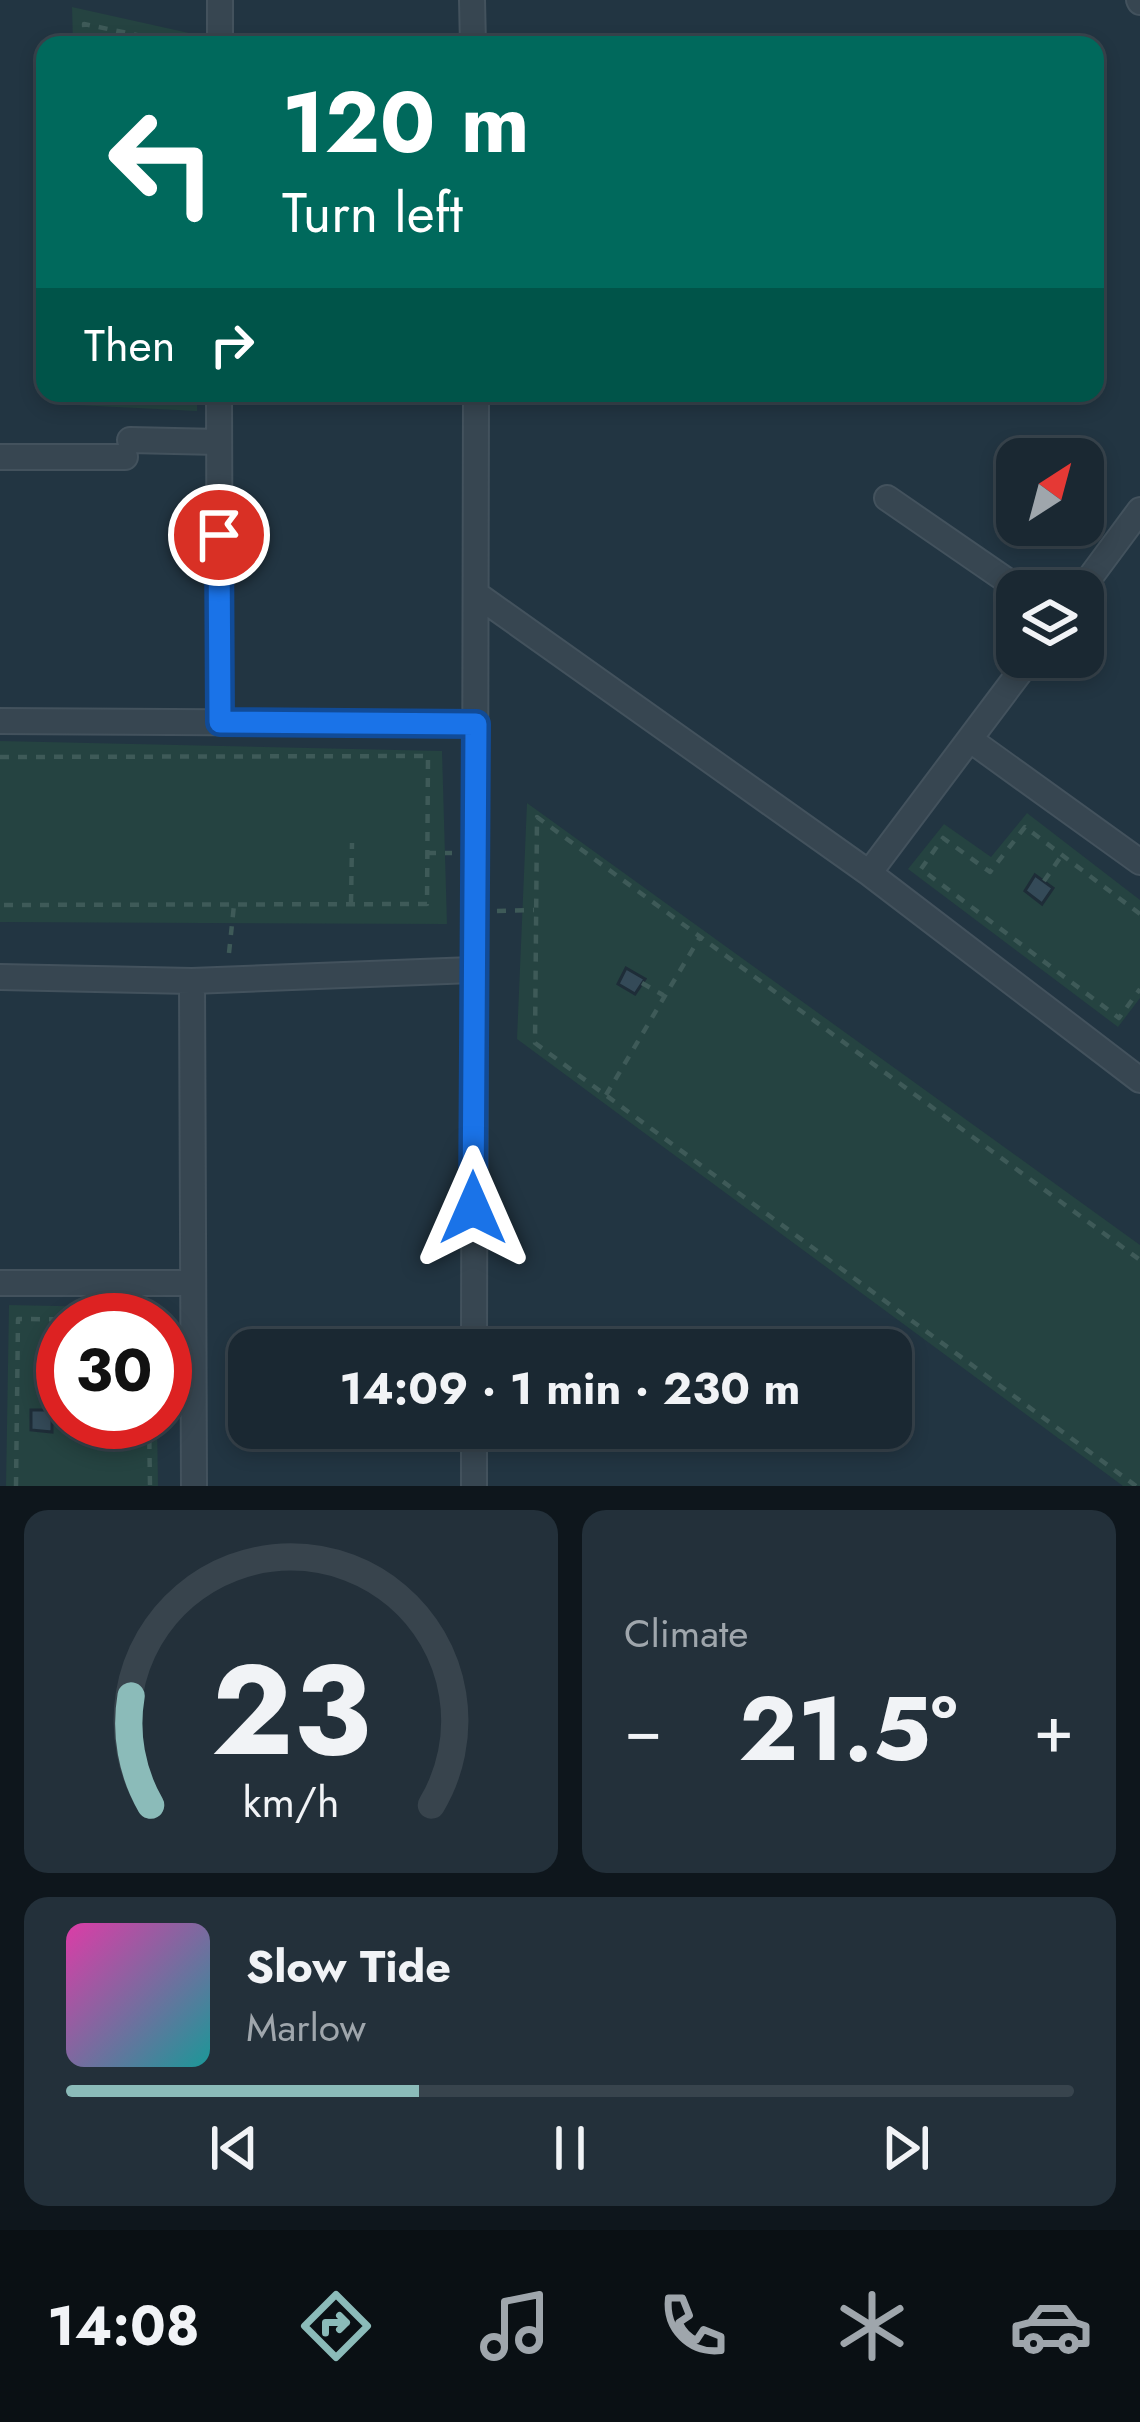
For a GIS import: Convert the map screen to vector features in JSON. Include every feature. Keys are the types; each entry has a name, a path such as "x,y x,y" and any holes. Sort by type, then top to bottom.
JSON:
{"street":[{"path":"220,0 220,36"},
{"path":"472,0 473,36"},
{"path":"219,402 220,722"},
{"path":"474,1329 476,402"},
{"path":"0,457 218,442"},
{"path":"887,498 996,573"},
{"path":"1096,570 1140,510"},
{"path":"476,594 1136,1068"},
{"path":"869,873 1016,678"},
{"path":"0,722 476,724"},
{"path":"972,741 1140,862"},
{"path":"0,977 192,981 472,970"},
{"path":"192,981 194,1486"},
{"path":"0,1283 193,1283"},
{"path":"474,1449 474,1486"}],"path":[{"path":"85,36 84,24 142,36"},
{"path":"0,757 428,756 427,904 0,905"},
{"path":"1136,1486 535,1043 538,817 1140,1260"},
{"path":"1140,914 1025,827 989,872 943,838 921,868 1119,1018 1140,989"},
{"path":"351,904 352,843"},
{"path":"1043,881 1062,855"},
{"path":"225,979 234,904"},
{"path":"473,911 537,910"},
{"path":"606,1096 700,937"},
{"path":"642,983 665,996"},
{"path":"16,1486 18,1319 36,1319"},
{"path":"16,1419 31,1417"},
{"path":"149,1449 150,1486"}],"green space":[{"path":"72,7 198,35 198,36 73,36"},
{"path":"197,402 197,411 76,405"},
{"path":"0,741 442,751 447,924 0,922"},
{"path":"527,803 1140,1245 1140,1486 1123,1486 517,1039"},
{"path":"1027,813 1140,900 1140,998 1118,1027 908,869 944,824 991,857"},
{"path":"9,1305 36,1306 36,1449 157,1449 158,1486 6,1486"}],"building":[{"path":"1035,875 1053,888 1042,904 1025,891"},
{"path":"626,968 645,979 635,994 618,984"},
{"path":"31,1410 36,1410 36,1430 31,1430"}],"route":[{"path":"219,535 220,722 476,724 473,1208"}]}
